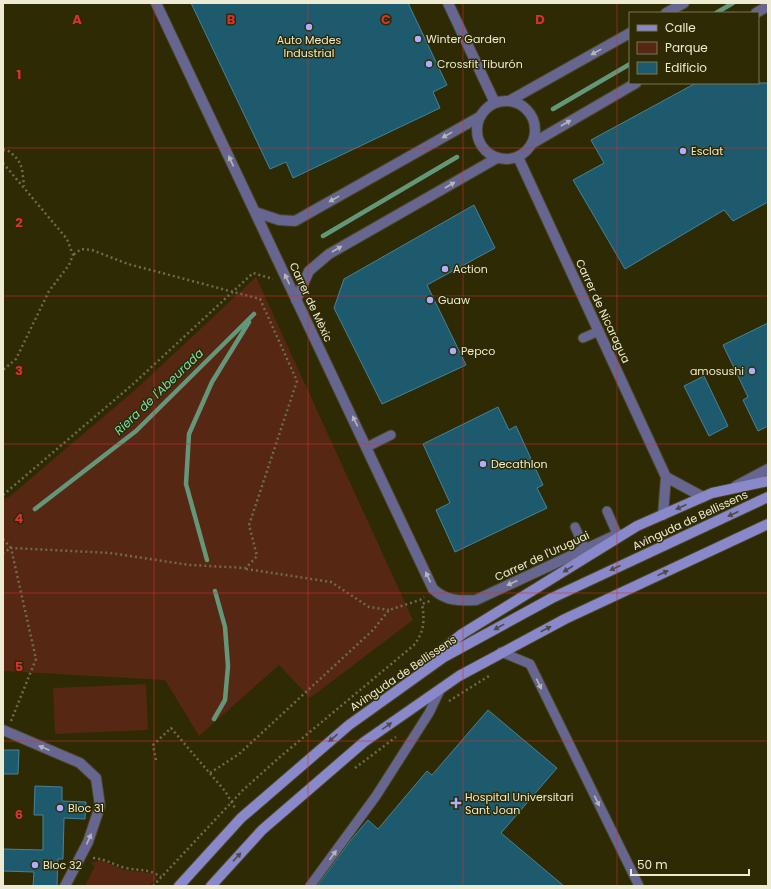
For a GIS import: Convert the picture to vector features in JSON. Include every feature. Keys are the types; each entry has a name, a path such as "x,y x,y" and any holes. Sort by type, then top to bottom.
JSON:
{"main road":[{"path":"349,725 462,634 637,526 703,497 768,481"},
{"name":"Avinguda de Bellissens","path":"179,886 241,818 349,725 444,657 552,598 768,497"},
{"path":"211,886 262,830 364,742 441,688 501,652 565,619 768,524"}],"street":[{"name":"Carrer de Mèxic","path":"156,3 296,300 437,592"},
{"path":"448,3 495,103"},
{"path":"668,12 684,3"},
{"path":"758,12 768,6"},
{"path":"255,212 279,220 295,221 481,116 495,103 509,101 629,34"},
{"path":"481,116 478,126 478,135 481,145 488,153 497,158 510,159 518,157 533,143 634,84"},
{"path":"509,101 520,105 532,117 536,127 533,143"},
{"name":"Carrer de Nicaragua","path":"518,157 666,476 663,515"},
{"path":"296,300 308,271 329,254 497,158"},
{"path":"731,489 768,469"},
{"path":"666,476 703,497"},
{"name":"Carrer de l'Uruguai","path":"437,592 456,601 476,600 637,526"},
{"path":"5,731 80,763 96,778 100,806 88,842 65,886"}],"lane":[{"path":"583,338 599,331"},
{"path":"367,447 391,435"},
{"path":"607,511 617,534"},
{"path":"575,527 585,549"},
{"path":"501,652 530,664 639,886"},
{"path":"310,886 376,796 429,713 441,688"}],"path":[{"path":"3,150 7,150 18,157 22,170 24,187"},
{"path":"3,163 67,239 72,255 69,265 49,291 16,359 3,370"},
{"path":"72,255 81,249 92,250 128,264 260,299 297,381 249,525 258,556 246,568"},
{"path":"3,495 132,385 252,272 273,279 284,273"},
{"path":"3,540 11,548 36,659 5,731"},
{"path":"3,553 11,548 110,553 190,565 246,568 331,582 369,607 389,610 420,600 437,592"},
{"path":"153,886 231,802 281,756 414,645 423,631 425,617 422,604 437,592"},
{"path":"210,773 239,754 373,630 389,610"},
{"path":"448,702 492,674"},
{"path":"156,760 153,745 171,728 225,791 241,818"},
{"path":"354,769 402,733"},
{"path":"93,851 90,857 92,858 104,858 125,868 152,870 161,877"}],"green space":[{"path":"256,277 413,620 310,698 279,665 199,736 165,680 3,671 3,499 9,497 135,390"},
{"path":"146,684 148,730 55,734 53,688"},
{"path":"101,860 124,870 151,873 157,878 149,886 85,886 95,866 90,863"}],"building":[{"path":"191,3 408,3 447,85 433,92 440,108 293,178 286,162 270,169"},
{"name":"Esclat","path":"768,83 768,202 733,221 724,210 625,269 573,180 604,163 591,140 694,84"},
{"path":"474,205 495,248 427,285 466,365 382,404 334,308 344,279"},
{"name":"amosushi","path":"768,323 768,426 758,431 743,400 748,397 723,345"},
{"path":"704,376 728,426 709,436 684,386"},
{"name":"Decathlon","path":"498,407 509,430 516,426 543,485 537,488 547,508 455,552 436,510 450,503 423,444"},
{"path":"488,710 557,768 501,833 564,886 317,886 351,840 368,820 378,829 427,771 432,775"},
{"path":"3,750 19,750 18,774 3,774"},
{"path":"35,786 62,787 62,801 86,802 85,819 64,818 63,859 58,859 57,886 33,886 34,872 3,871 3,849 43,850 43,815 34,815"}],"waterway":[{"name":"Riera de l'Abeurada","path":"718,12 733,3"},
{"name":"Riera de l'Abeurada","path":"553,109 629,65"},
{"name":"Riera de l'Abeurada","path":"323,236 457,157"},
{"name":"Riera de l'Abeurada","path":"35,509 136,431 254,314"},
{"path":"207,560 186,484 189,434 212,382 249,322"},
{"path":"214,719 225,700 228,666 225,627 215,591"}],"place":[{"name":"Auto Medes Industrial","path":"309,27"},
{"name":"Winter Garden","path":"418,39"},
{"name":"Crossfit Tiburón","path":"429,64"},
{"name":"Esclat","path":"683,151"},
{"name":"Action","path":"445,269"},
{"name":"Guaw","path":"430,300"},
{"name":"Pepco","path":"453,351"},
{"name":"amosushi","path":"752,371"},
{"name":"Decathlon","path":"483,464"},
{"name":"Hospital Universitari Sant Joan","path":"456,803"},
{"name":"Bloc 31","path":"60,808"},
{"name":"Bloc 32","path":"35,865"}]}
